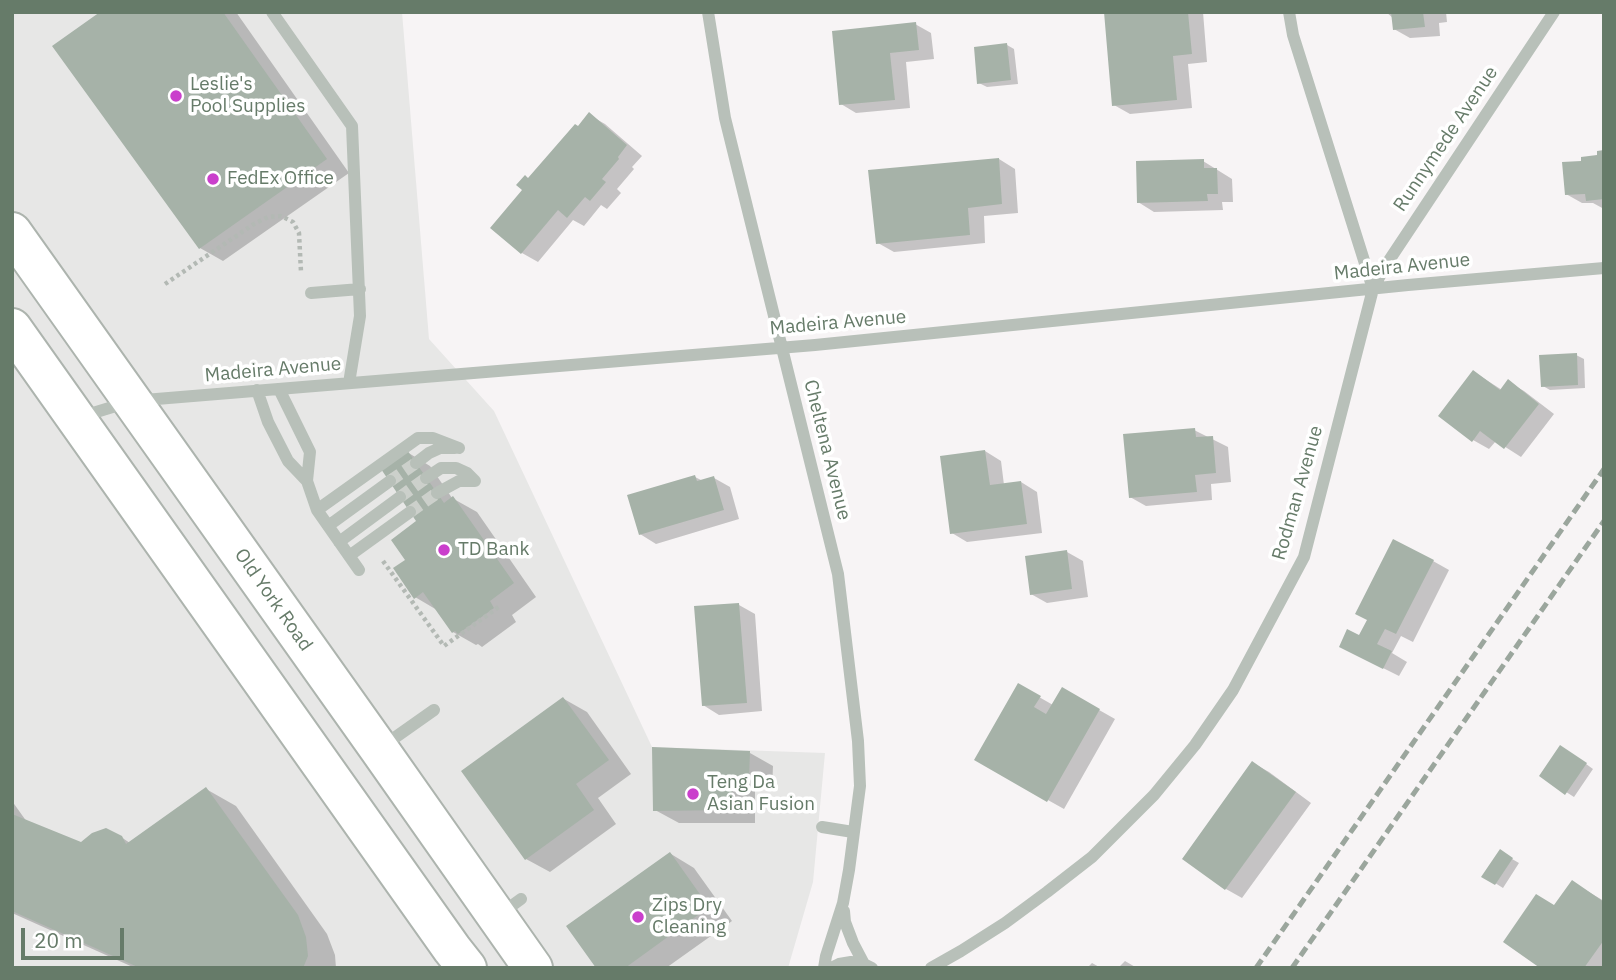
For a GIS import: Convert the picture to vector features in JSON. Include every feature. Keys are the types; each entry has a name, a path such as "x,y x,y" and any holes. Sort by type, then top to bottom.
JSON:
{"highway":[{"name":"Old York Road","path":"12,232 379,749 509,908 533,968"},
{"path":"12,328 467,968"}],"street":[{"path":"272,12 352,126 360,316 349,383"},
{"name":"Cheltena Avenue","path":"708,12 725,118 838,574 858,741 860,786 843,903 830,964"},
{"path":"1289,12 1293,36 1373,289"},
{"name":"Runnymede Avenue","path":"1373,289 1384,268 1554,12"},
{"name":"Madeira Avenue","path":"76,418 132,401 781,348 1604,268"},
{"path":"311,293 360,289"},
{"name":"Rodman Avenue","path":"931,968 1005,923 1092,857 1154,795 1195,745 1233,690 1304,557 1373,289"},
{"path":"279,389 310,452 307,481"},
{"path":"257,390 268,422 288,461 307,481 317,510 359,570"},
{"path":"317,510 418,438 433,438 459,448 440,448 415,463"},
{"path":"426,478 441,468 456,468 467,472 475,481 459,481 437,493"},
{"path":"328,526 390,481"},
{"path":"339,542 400,497"},
{"path":"349,556 410,512"},
{"path":"379,749 434,710"},
{"path":"822,827 853,832"},
{"name":"Cheltena Avenue","path":"843,903 845,922 853,943 868,966"},
{"name":"Rodman Avenue","path":"943,968 961,951"},
{"path":"830,964 851,961 868,966"}],"path":[{"path":"165,284 254,224 268,217 281,216 293,222 299,233 302,282"},
{"path":"377,553 444,646 500,606"}],"shaded area":[{"path":"12,12 402,12 429,339 494,411 652,747 825,753 813,882 788,968 12,968"}],"building":[{"path":"100,12 223,12 327,159 199,249 52,46"},
{"path":"1104,12 1188,12 1192,54 1173,56 1177,100 1112,106"},
{"path":"1391,12 1423,12 1425,27 1393,30"},
{"path":"916,22 919,50 890,53 895,100 839,105 832,31"},
{"path":"1007,43 1011,80 977,84 974,47"},
{"path":"589,112 627,145 602,179 606,182 590,201 585,197 567,218 558,210 521,254 490,228 522,190 516,185 525,175 528,178 575,124 578,126"},
{"path":"1604,150 1604,199 1586,201 1585,194 1565,195 1562,162 1581,161 1581,157 1597,155 1597,151"},
{"path":"999,158 1002,204 968,208 970,235 876,244 868,170"},
{"path":"1204,159 1204,168 1217,168 1218,194 1207,194 1208,201 1137,203 1136,161"},
{"path":"1577,353 1578,385 1541,387 1539,355"},
{"path":"1473,370 1500,390 1508,379 1539,404 1504,449 1480,431 1472,442 1438,416"},
{"path":"1195,428 1196,437 1213,436 1216,473 1195,475 1197,492 1129,498 1123,434"},
{"name":"TD Bank","path":"407,450 444,503 453,496 514,583 490,601 494,608 458,634 455,631 452,633 423,592 414,599 393,568 405,560 391,540 416,521 381,469"},
{"path":"985,450 990,485 1021,481 1027,524 950,534 940,456"},
{"path":"695,475 697,481 714,476 724,510 639,535 627,495"},
{"path":"1393,539 1434,560 1396,634 1385,629 1377,644 1392,651 1383,669 1339,647 1347,629 1359,635 1367,620 1355,614"},
{"path":"1067,550 1072,589 1030,595 1025,556"},
{"path":"739,603 747,703 702,706 694,606"},
{"path":"1018,683 1041,696 1034,707 1046,714 1062,687 1100,709 1047,802 974,760"},
{"path":"563,697 609,760 576,784 594,810 525,860 461,771"},
{"path":"1560,745 1587,763 1565,795 1539,776"},
{"name":"Teng Da Asian Fusion","path":"652,747 750,751 749,778 732,778 732,810 653,811"},
{"path":"1252,761 1296,792 1225,890 1182,859"},
{"path":"206,787 298,915 306,937 308,956 303,968 140,968 12,911 12,814 81,842 92,833 106,828 122,836 126,844"},
{"path":"1500,849 1513,858 1495,885 1481,877"},
{"name":"Zips Dry Cleaning","path":"670,852 709,907 625,968 596,968 566,926"},
{"path":"1572,880 1604,902 1604,940 1584,968 1540,968 1503,942 1536,894 1554,905"}],"tunnel":[{"path":"390,481 416,463"},
{"path":"400,497 426,478"},
{"path":"410,512 437,493"}],"railway":[{"path":"1256,968 1604,469"},
{"path":"1292,968 1604,521"}],"place":[{"name":"Leslie's Pool Supplies","path":"176,96"},
{"name":"FedEx Office","path":"213,179"},
{"name":"TD Bank","path":"444,550"},
{"name":"Teng Da Asian Fusion","path":"693,794"},
{"name":"Zips Dry Cleaning","path":"638,917"}]}
